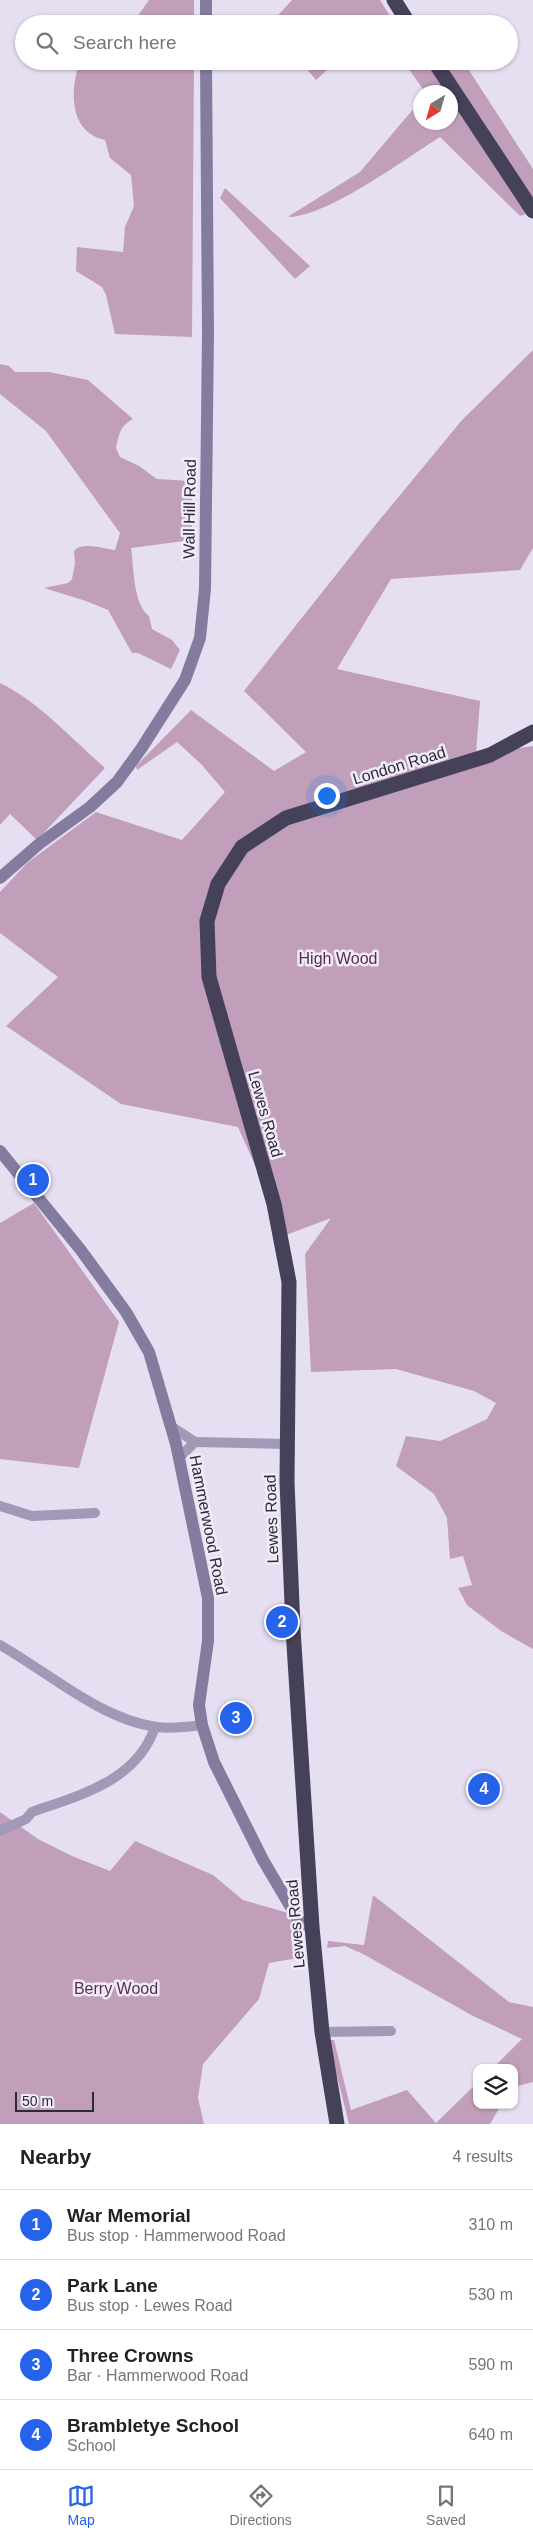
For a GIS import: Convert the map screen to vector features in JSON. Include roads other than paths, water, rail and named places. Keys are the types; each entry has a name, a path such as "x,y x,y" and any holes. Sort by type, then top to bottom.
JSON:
{"highway":[{"path":"394,0 403,15"},
{"path":"440,70 533,211"},
{"name":"London Road","path":"207,921 218,884 242,847 286,818 490,755 533,732"},
{"name":"Lewes Road","path":"207,921 209,977 274,1204 289,1282 287,1444 293,1629 312,1927 322,2032 337,2124"}],"street":[{"path":"206,0 206,15"},
{"name":"Wall Hill Road","path":"0,878 90,807 117,782 141,749 185,680 200,638 205,589 208,333 206,70"},
{"name":"Hammerwood Road","path":"0,1151 80,1249 126,1312 149,1352 172,1426 208,1598 208,1641 200,1705 202,1725 214,1762 263,1860 299,1920 312,1927"},
{"path":"172,1426 196,1442 287,1444"},
{"path":"179,1458 196,1442"},
{"path":"0,1506 32,1516 96,1513"},
{"path":"0,1645 87,1700 122,1716 155,1727 170,1728 202,1725"},
{"path":"0,1831 26,1819 32,1812 108,1784 123,1772 150,1742 155,1727"},
{"path":"322,2032 391,2031"}],"place":[{"name":"War Memorial","path":"33,1180"},
{"name":"Park Lane","path":"282,1622"},
{"name":"Three Crowns","path":"236,1718"},
{"name":"Brambletye School","path":"484,1789"}],"park label":[{"name":"High Wood","path":"338,958"},
{"name":"Berry Wood","path":"116,1988"}]}
